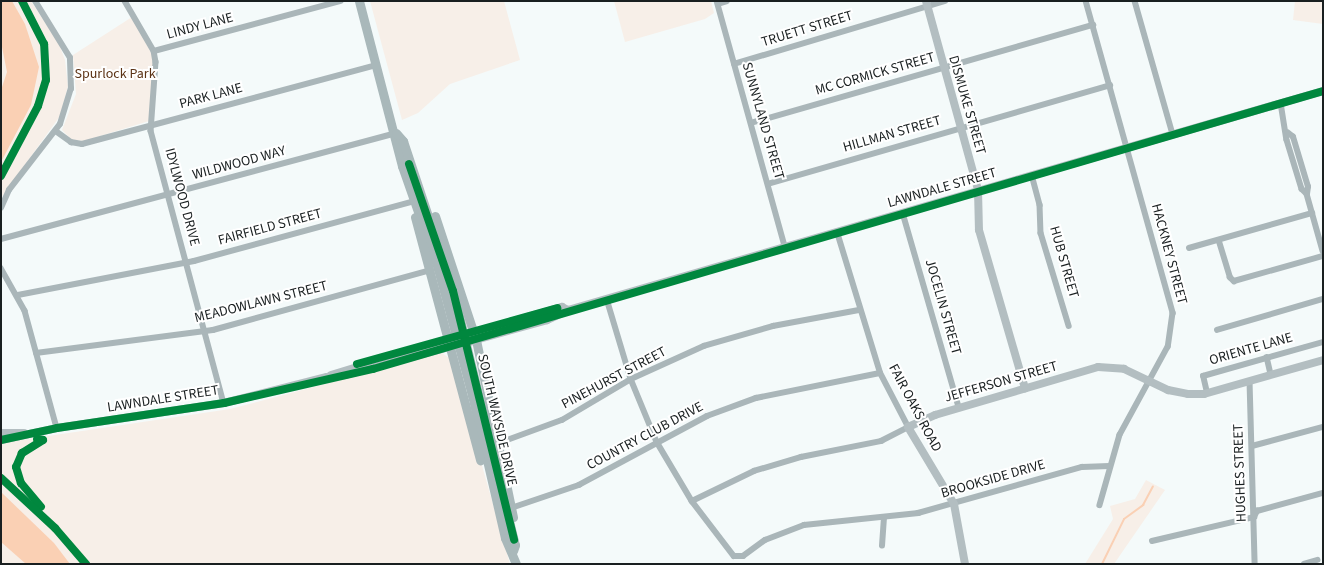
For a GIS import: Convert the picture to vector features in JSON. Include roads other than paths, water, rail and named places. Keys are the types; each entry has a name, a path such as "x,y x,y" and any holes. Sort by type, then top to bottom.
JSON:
{"main road":[{"name":"SOUTH WAYSIDE DRIVE","path":"359,1 406,165 453,291 516,564"},
{"name":"DISMUKE STREET","path":"926,4 978,190 979,230 1025,388"},
{"name":"LAWNDALE STREET","path":"327,377 370,360 473,337 1323,91"},
{"path":"406,165 411,202 452,342 490,501 509,539"},
{"path":"406,165 421,182 436,220 473,337 499,443 511,508 509,539"},
{"name":"LAWNDALE STREET","path":"1,440 26,433 224,403 327,377 372,369 452,342"},
{"path":"370,360 372,369"},
{"name":"JEFFERSON STREET","path":"908,427 959,407 1105,367 1124,369 1178,393 1207,393 1323,360"},
{"name":"FAIR OAKS ROAD","path":"908,427 954,504 965,564"},
{"name":"LAWNDALE STREET","path":"1,433 26,433"}],"street":[{"path":"1,208 10,190 56,131 68,105 72,74 70,58 35,1"},
{"name":"IDYLWOOD DRIVE","path":"125,1 154,51 156,62 152,126 168,194 224,403"},
{"name":"LINDY LANE","path":"154,51 340,1"},
{"path":"717,3 727,1"},
{"name":"TRUETT STREET","path":"734,64 926,4 945,1"},
{"name":"HACKNEY STREET","path":"1086,1 1173,313 1168,347 1120,435 1109,466 1100,505"},
{"path":"1135,1 1173,134"},
{"name":"SUNNYLAND STREET","path":"717,3 785,246"},
{"name":"MC CORMICK STREET","path":"751,123 1093,25"},
{"name":"PARK LANE","path":"56,131 72,142 82,144 376,65"},
{"name":"HILLMAN STREET","path":"768,184 1110,85"},
{"path":"1281,103 1302,189 1306,194 1323,251"},
{"name":"WILDWOOD WAY","path":"1,239 396,134"},
{"name":"HUB STREET","path":"1032,175 1040,205 1041,232 1069,326"},
{"name":"FAIRFIELD STREET","path":"18,295 187,263 411,202"},
{"name":"JOCELIN STREET","path":"903,213 959,407"},
{"path":"1189,248 1312,213"},
{"name":"FAIR OAKS ROAD","path":"837,232 859,310 880,373 908,427"},
{"path":"1219,240 1234,281 1323,256"},
{"path":"1,268 18,295 57,428"},
{"name":"MEADOWLAWN STREET","path":"36,353 206,331 431,270"},
{"path":"607,299 631,380 657,442 692,501"},
{"path":"1217,330 1323,299"},
{"name":"PINEHURST STREET","path":"499,443 562,420 631,380 731,337 859,310"},
{"name":"ORIENTE LANE","path":"1207,393 1203,376 1323,342"},
{"path":"1268,357 1270,375"},
{"name":"COUNTRY CLUB DRIVE","path":"511,508 579,485 707,416 756,398 880,373"},
{"name":"HUGHES STREET","path":"1250,381 1255,564"},
{"name":"JEFFERSON STREET","path":"692,501 754,471 802,457 881,441 908,427"},
{"path":"1252,446 1323,427"},
{"name":"BROOKSIDE DRIVE","path":"692,501 728,549 739,557 765,540 804,525 884,518 954,504 1082,467 1109,466"},
{"path":"1152,541 1254,517 1257,511 1323,493"},
{"path":"882,546 884,518"},
{"path":"1304,564 1317,560"}],"waterway":[{"path":"1102,564 1124,519 1143,505 1153,486"}],"park label":[{"name":"Spurlock Park","path":"115,74"}]}
